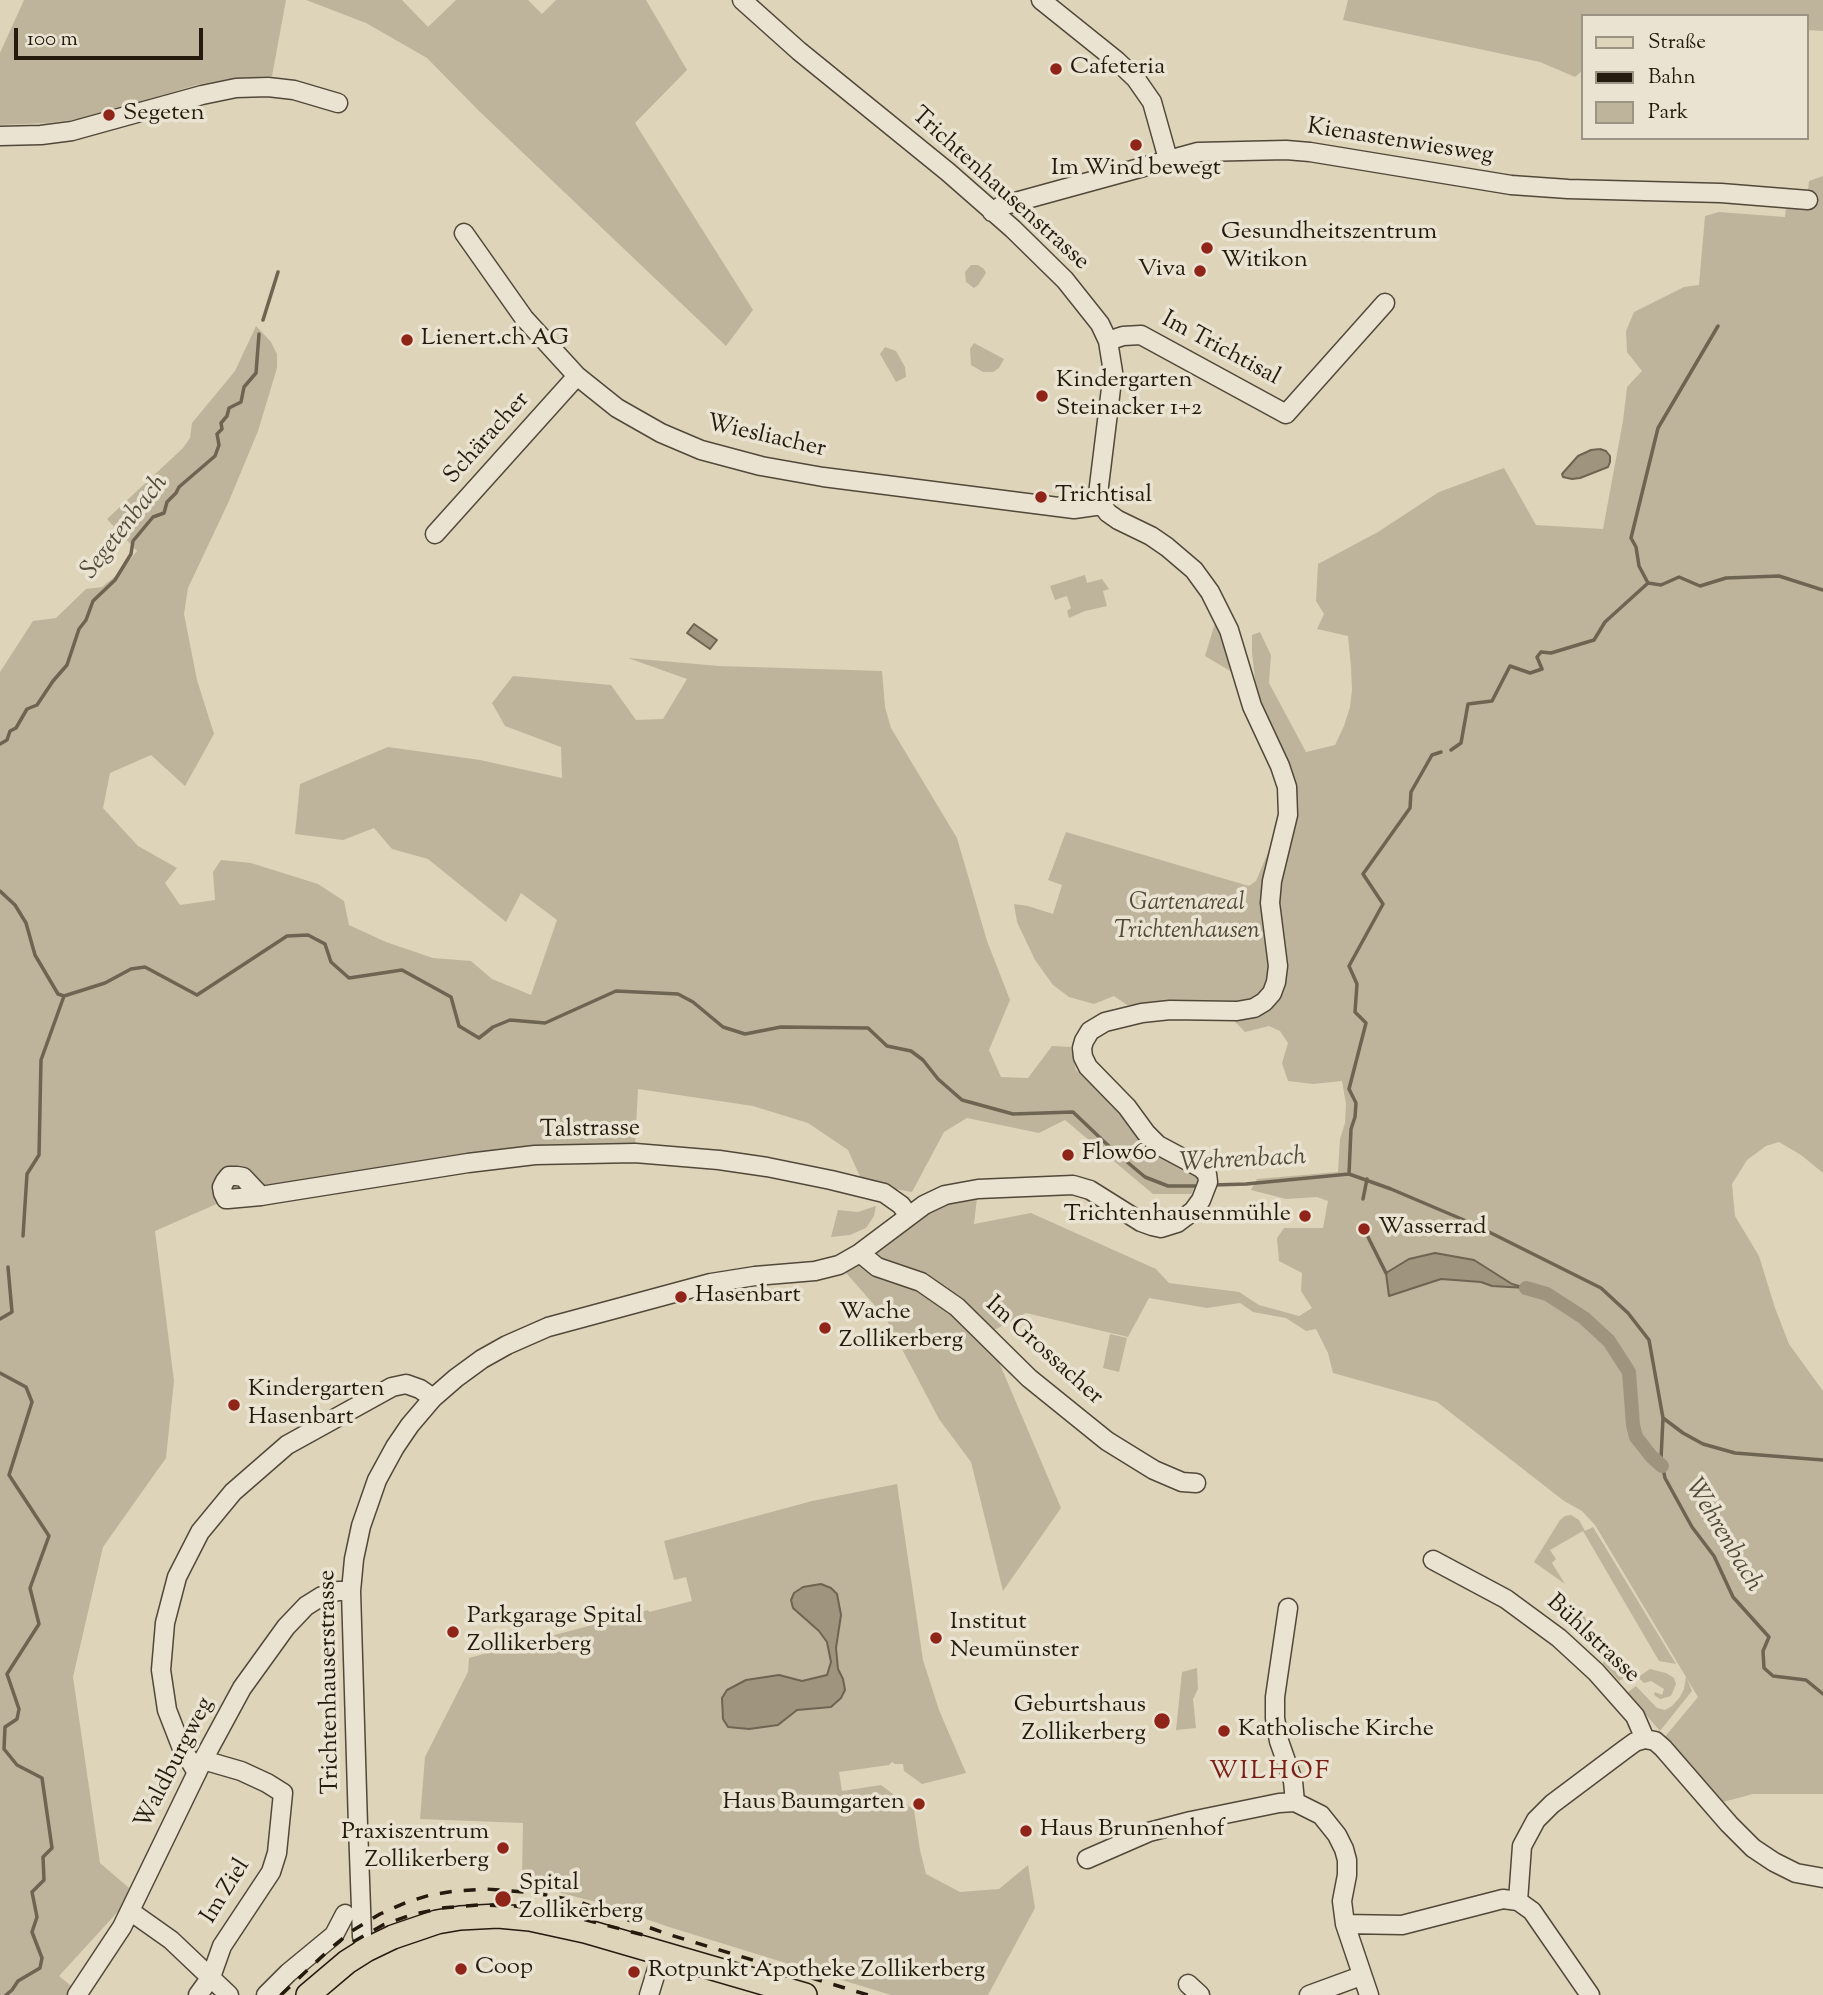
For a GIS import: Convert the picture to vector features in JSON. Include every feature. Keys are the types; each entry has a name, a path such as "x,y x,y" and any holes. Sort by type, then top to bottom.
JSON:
{"main road":[{"path":"308,1995 347,1962 393,1937 437,1922 498,1916 555,1924 805,1995"}],"street":[{"name":"Trichtenhausenstrasse","path":"742,0 799,51 948,172 1035,250 1080,296 1100,324 1108,341 1113,372 1098,495 1102,505"},
{"path":"1041,0 1118,61 1136,79 1152,102 1168,159"},
{"path":"0,136 72,131 202,94 236,88 294,90 338,103"},
{"name":"Kienastenwiesweg","path":"992,212 1012,202 1198,152 1286,149 1511,185 1808,200"},
{"name":"Wiesliacher","path":"464,233 524,318 578,376 617,408 662,433 701,450 779,470 831,478 1074,509 1102,505"},
{"name":"Im Trichtisal","path":"1108,341 1123,336 1141,335 1286,414 1385,303"},
{"name":"Schäracher","path":"435,534 578,376"},
{"name":"Trichtenhauserstrasse","path":"366,1950 362,1936 358,1852 351,1591 354,1559 361,1526 377,1480 394,1447 433,1398 482,1359 548,1327 711,1283 827,1269 839,1265 860,1253 935,1198 966,1190 1073,1185 1090,1190 1141,1222 1161,1228 1183,1220 1194,1211 1206,1189 1204,1171 1165,1149 1146,1133 1127,1107 1088,1067 1082,1048 1090,1031 1105,1022 1161,1011 1237,1012 1254,1008 1272,993 1278,966 1270,903 1272,881 1288,815 1287,787 1252,706 1229,630 1210,592 1194,570 1167,547 1118,520 1102,505"},
{"name":"Talstrasse","path":"261,1196 481,1161 559,1154 635,1153 719,1160 842,1183 884,1193 901,1205 909,1216"},
{"name":"Im Grossacher","path":"860,1253 877,1268 921,1282 957,1307 1029,1378 1107,1441 1154,1469 1182,1482 1196,1483"},
{"path":"200,1767 180,1746 167,1710 161,1670 165,1623 177,1577 200,1532 233,1492 287,1445 392,1387 406,1384 433,1398"},
{"name":"Bühlstrasse","path":"1433,1560 1506,1599 1559,1638 1596,1672 1635,1716 1644,1739 1655,1741 1663,1748 1753,1848 1796,1873 1823,1878"},
{"name":"Waldburgweg","path":"77,1995 130,1911 242,1688 286,1627 306,1606 322,1596 338,1591 351,1591"},
{"path":"1288,1608 1275,1697 1275,1718 1279,1741 1293,1781 1295,1802"},
{"path":"1518,1901 1522,1846 1536,1820 1552,1804 1624,1750 1644,1739"},
{"name":"Im Ziel","path":"198,1995 211,1977 222,1946 271,1872 277,1853 283,1793 242,1770 200,1767"},
{"path":"1087,1859 1149,1832 1204,1818 1295,1802 1321,1815 1344,1849 1347,1860 1342,1901 1345,1924 1369,1995"},
{"path":"1345,1924 1402,1925 1503,1899 1518,1901 1532,1911 1590,1995"},
{"name":"Im Ziel","path":"130,1911 171,1940 229,1995"},
{"path":"266,1995 334,1935 345,1914"},
{"path":"649,1995 662,1953"},
{"path":"1309,1995 1361,1976"}],"green space":[{"path":"24,0 286,0 272,76 196,85 87,118 0,125 0,53"},
{"path":"306,0 402,0 428,27 456,0 528,0 542,14 556,0 646,0 687,70 635,123 753,310 726,346 427,58 366,23"},
{"path":"1348,0 1823,0 1823,31 1809,30 1809,14 1582,14 1582,71 1575,77 1540,62 1343,20"},
{"name":"Gartenareal Trichtenhausen","path":"1823,176 1823,1173 1779,1142 1766,1146 1747,1160 1732,1184 1735,1216 1759,1256 1789,1344 1823,1391 1823,1794 1753,1794 1723,1802 1663,1739 1698,1697 1687,1679 1692,1691 1660,1731 1627,1693 1636,1686 1657,1708 1665,1710 1680,1697 1686,1677 1595,1525 1582,1511 1564,1501 1437,1402 1333,1373 1328,1353 1316,1329 1306,1331 1286,1318 1253,1312 1240,1303 1207,1308 1149,1298 1128,1337 1026,1313 987,1334 1061,1508 1003,1591 971,1462 939,1419 885,1317 839,1265 924,1205 978,1189 974,1224 1031,1213 1156,1269 1169,1283 1239,1292 1259,1305 1299,1316 1312,1308 1301,1291 1302,1273 1279,1261 1277,1238 1284,1228 1323,1228 1328,1201 1317,1197 1286,1199 1251,1190 1257,1179 1338,1172 1346,1104 1342,1081 1313,1084 1288,1081 1282,1063 1288,1043 1280,1031 1269,1026 1245,1032 1216,1002 1127,1005 1114,996 1094,1004 1069,997 1053,985 1035,960 1017,922 1014,904 1053,914 1062,885 1048,880 1066,832 1249,886 1256,881 1296,786 1256,689 1252,635 1260,632 1271,655 1269,683 1306,752 1335,745 1350,707 1351,667 1348,636 1317,629 1324,614 1316,601 1318,564 1378,532 1439,492 1504,468 1536,525 1603,529 1627,387 1642,371 1627,352 1626,331 1634,312 1684,287 1699,285 1705,216 1719,212 1785,217 1787,199 1807,200 1809,181"},
{"path":"971,265 978,265 986,273 974,288 966,282 965,272"},
{"path":"256,326 271,342 277,354 277,368 258,431 188,588 184,614 197,680 214,734 185,786 151,755 110,773 103,808 138,846 177,868 165,883 180,905 215,900 213,872 221,860 251,863 318,884 344,901 349,925 386,942 433,958 471,961 492,979 531,995 557,920 521,893 506,922 428,859 392,849 374,828 343,840 295,834 300,784 388,747 480,760 562,778 561,747 505,726 492,703 513,676 611,685 636,720 663,719 687,679 628,658 719,666 882,671 885,707 891,728 957,838 987,941 1010,1000 989,1050 1001,1077 1028,1078 1052,1046 1071,1047 1076,1070 1107,1099 1144,1147 1200,1177 1191,1194 1153,1194 1065,1120 1039,1133 967,1118 944,1132 912,1192 863,1183 848,1150 808,1123 753,1106 638,1089 635,1146 228,1199 155,1231 174,1381 166,1458 103,1547 73,1677 100,1863 135,1893 59,1976 75,1989 71,1995 0,1995 0,672 33,621 56,618 86,589 102,587 118,574 137,551 107,519 183,448 190,438 192,423 235,371"},
{"path":"974,343 1004,359 999,368 993,372 983,372 971,365 970,349"},
{"path":"885,347 896,351 905,367 906,377 896,382 880,354"},
{"path":"1085,575 1087,583 1102,579 1109,589 1103,591 1107,606 1069,618 1067,611 1071,608 1067,596 1055,600 1050,586"},
{"path":"1216,620 1232,672 1205,656"},
{"path":"876,1206 874,1216 866,1228 850,1235 831,1237 838,1210 858,1212"},
{"path":"1110,1334 1127,1338 1119,1372 1103,1368"},
{"path":"897,1484 923,1660 939,1710 966,1773 922,1784 904,1771 903,1764 892,1762 889,1765 839,1772 842,1791 881,1785 914,1810 926,1874 960,1892 999,1889 1028,1865 1035,1908 988,1995 891,1995 603,1904 543,1888 522,1878 523,1823 420,1819 425,1757 468,1672 469,1658 648,1610 649,1612 692,1601 686,1577 674,1580 664,1541 812,1501"},
{"path":"1571,1515 1579,1520 1585,1531 1593,1527 1676,1664 1659,1661 1583,1531 1550,1550 1556,1559 1552,1563 1565,1584 1534,1562 1560,1520"},
{"path":"1583,1614 1613,1664 1625,1667 1629,1675 1619,1681 1604,1661 1591,1650 1598,1642 1576,1622"},
{"path":"1197,1668 1198,1689 1193,1699 1196,1728 1176,1730 1182,1672"},
{"path":"1650,1669 1674,1678 1676,1684 1671,1696 1660,1699 1654,1695 1655,1692 1662,1695 1664,1689 1651,1681 1644,1683 1638,1677"}],"shaded area":[{"path":"1600,449 1610,456 1608,467 1580,478 1563,477 1562,474 1578,456"},
{"path":"694,624 717,640 710,649 687,633"},
{"path":"1435,1253 1474,1260 1512,1284 1526,1288 1441,1279 1389,1296 1386,1273 1409,1259"},
{"path":"821,1584 837,1594 841,1615 836,1648 838,1669 845,1690 841,1698 831,1707 797,1710 778,1725 749,1729 728,1727 723,1719 722,1698 727,1690 746,1680 779,1675 802,1681 827,1675 831,1662 827,1642 819,1631 793,1608 791,1600 794,1593 803,1587"}],"waterway":[{"name":"Segetenbach","path":"263,320 278,272"},
{"path":"1648,583 1639,566 1636,547 1631,538 1658,428 1718,326"},
{"name":"Segetenbach","path":"0,744 7,740 10,731 16,728 27,709 37,705 67,665 79,629 86,620 93,601 115,580 131,554 133,541 153,517 164,513 167,502 179,487 215,456 221,423 229,408 241,402 244,387 256,373 259,334"},
{"path":"1451,750 1461,743 1468,704 1492,701 1510,666 1530,673 1542,669 1537,657 1541,652 1551,653 1594,640 1605,622 1648,583 1661,585 1679,577 1700,586 1726,578 1779,576 1823,590"},
{"path":"1349,1174 1351,1129 1356,1103 1349,1089 1366,1023 1355,1012 1357,984 1349,966 1383,904 1363,874 1410,808 1411,792 1432,755 1441,752"},
{"name":"Wehrenbach","path":"0,891 15,905 26,923 35,955 58,994 64,996 105,983 131,969 145,967 197,995 287,936 308,935 325,944 331,962 349,978 402,970 451,997 459,1026 479,1038 493,1027 510,1020 545,1023 616,991 678,994 693,1002 723,1027 745,1034 781,1027 868,1028 887,1046 911,1051 923,1060 938,1079 962,1100 1013,1114 1073,1112 1145,1177 1168,1186 1199,1186"},
{"path":"23,1236 27,1174 39,1155 41,1060 64,996"},
{"name":"Wehrenbach","path":"1213,1185 1349,1174 1471,1223 1601,1288 1628,1313 1649,1340 1663,1418 1661,1459 1665,1478 1692,1527 1714,1556 1733,1597 1769,1637 1763,1651 1764,1668 1773,1676 1806,1680 1823,1694"},
{"path":"1363,1199 1367,1179"},
{"path":"1364,1229 1386,1273"},
{"path":"0,1319 12,1312 8,1267"},
{"path":"1526,1288 1547,1294 1584,1318 1609,1341 1629,1372 1636,1437 1662,1466"},
{"path":"0,1373 26,1387 32,1402 9,1475 49,1536 30,1588 39,1624 7,1674 19,1709 17,1719 5,1727 4,1749 17,1765 42,1778 52,1848 43,1857 44,1880 32,1892 37,1917 32,1932 42,1958 40,1968 18,1981 6,1995"},
{"path":"1663,1418 1703,1444 1735,1453 1823,1460"}],"railway":[{"path":"281,1995 331,1948 380,1914 430,1895 486,1889 536,1893 577,1901 667,1934 868,1995"},
{"path":"353,1942 383,1925 411,1915 442,1908 478,1905 515,1906 556,1912 651,1937"}],"place":[{"name":"Cafeteria","path":"1056,69"},
{"name":"Segeten","path":"109,115"},
{"name":"Im Wind bewegt","path":"1136,145"},
{"name":"Gesundheitszentrum Witikon","path":"1207,248"},
{"name":"Viva","path":"1200,271"},
{"name":"Lienert.ch AG","path":"407,340"},
{"name":"Kindergarten Steinacker 1+2","path":"1042,396"},
{"name":"Trichtisal","path":"1041,497"},
{"name":"Flow60","path":"1068,1155"},
{"name":"Trichtenhausenmühle","path":"1305,1216"},
{"name":"Wasserrad","path":"1364,1229"},
{"name":"Hasenbart","path":"681,1297"},
{"name":"Wache Zollikerberg","path":"825,1328"},
{"name":"Kindergarten Hasenbart","path":"234,1405"},
{"name":"Parkgarage Spital Zollikerberg","path":"453,1632"},
{"name":"Institut Neumünster","path":"936,1638"},
{"name":"Geburtshaus Zollikerberg","path":"1162,1721"},
{"name":"Katholische Kirche","path":"1224,1731"},
{"name":"Haus Baumgarten","path":"919,1804"},
{"name":"Haus Brunnenhof","path":"1026,1831"},
{"name":"Praxiszentrum Zollikerberg","path":"503,1848"},
{"name":"Spital Zollikerberg","path":"503,1899"},
{"name":"Coop","path":"461,1969"},
{"name":"Rotpunkt Apotheke Zollikerberg","path":"634,1972"}],"district":[{"name":"WILHOF","path":"1270,1774"}]}
